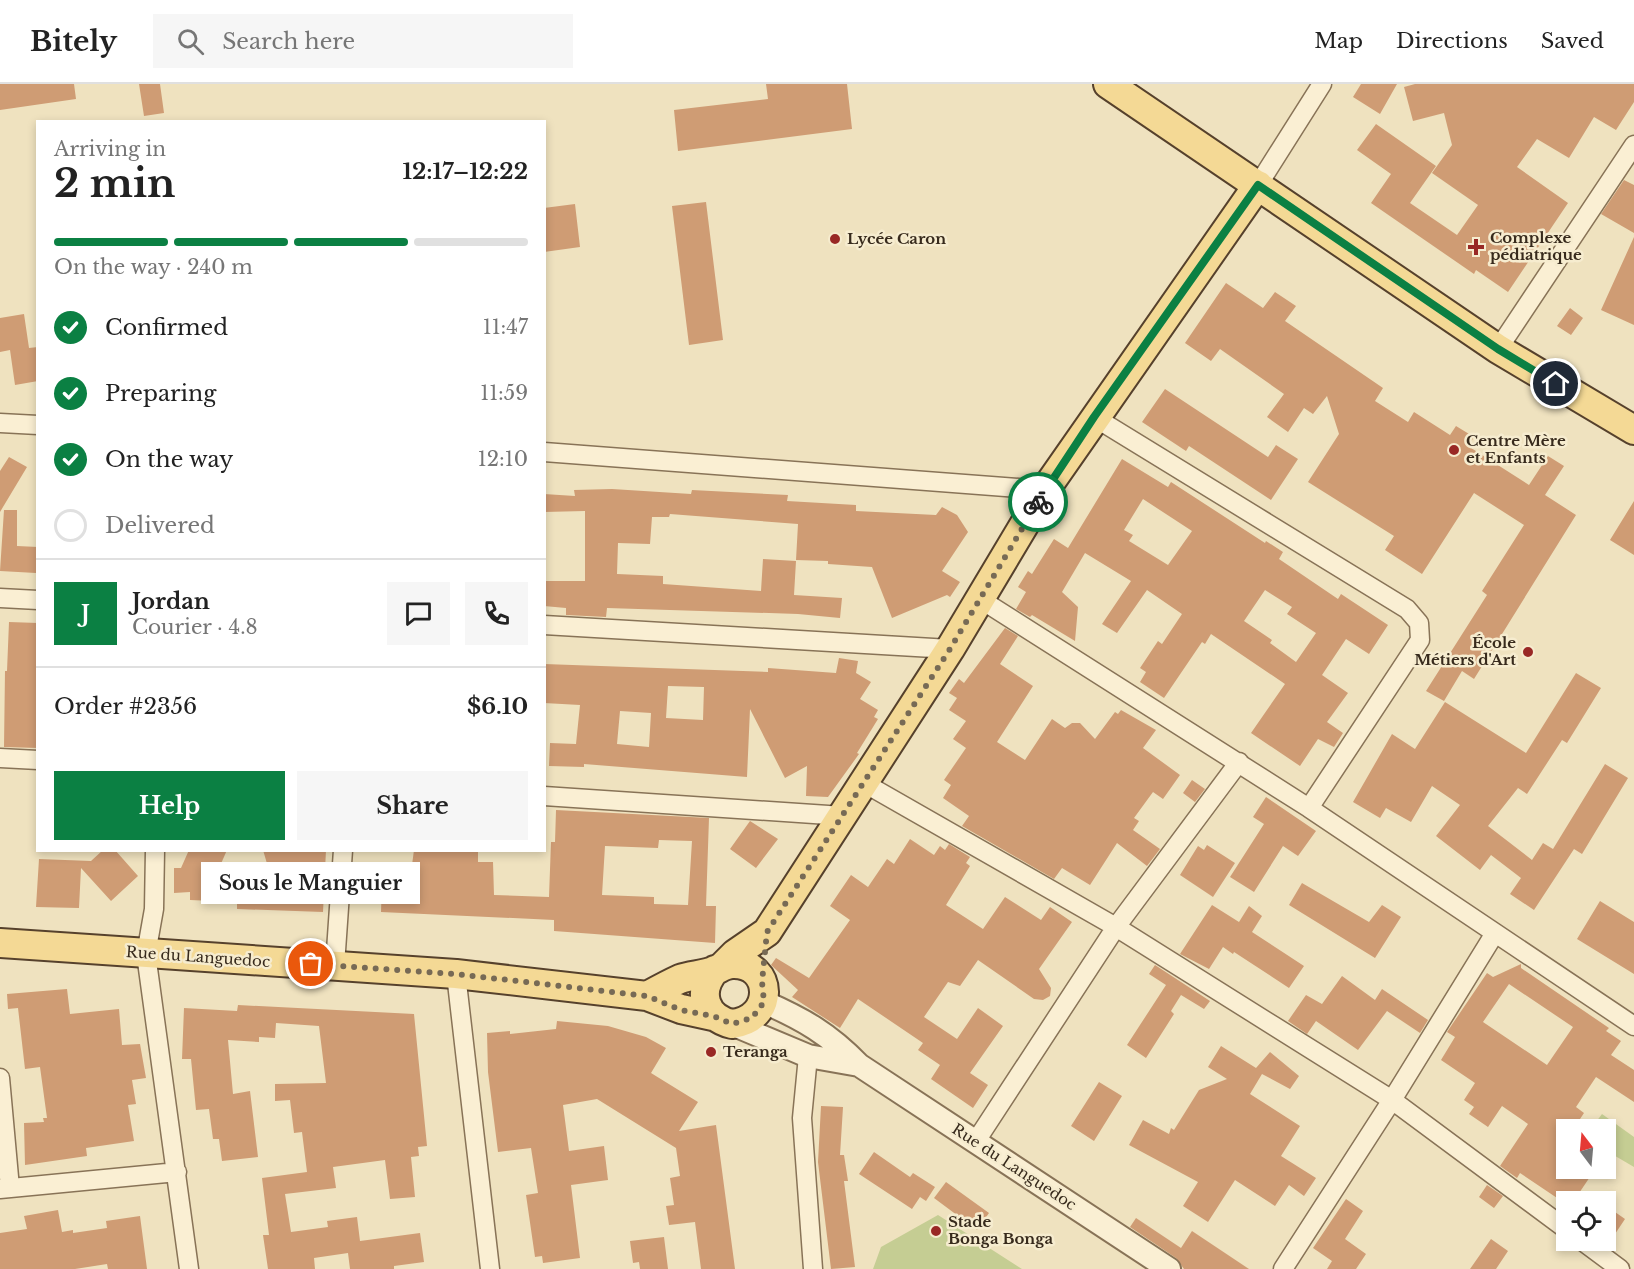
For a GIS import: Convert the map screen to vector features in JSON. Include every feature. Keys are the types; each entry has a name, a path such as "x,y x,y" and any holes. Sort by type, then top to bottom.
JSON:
{"main road":[{"path":"1108,84 1498,349 1634,430"},
{"path":"767,932 763,992 752,1018 723,1020 704,998 705,987 719,968 767,932 950,649 1045,490 1258,185"},
{"name":"Rue du Languedoc","path":"0,943 456,974 647,996 681,1010 723,1020"},
{"path":"647,996 681,979 732,964 750,968 763,992"}],"street":[{"path":"1258,185 1322,84"},
{"path":"1498,349 1634,145"},
{"path":"1094,417 1407,609 1419,623 1420,640 1309,808"},
{"path":"0,423 36,425"},
{"path":"546,452 1045,490"},
{"path":"0,598 36,600"},
{"path":"980,598 1239,762 1634,1026"},
{"path":"546,625 950,649"},
{"path":"0,758 36,760"},
{"path":"976,1141 1116,927 1239,762"},
{"path":"864,783 1116,927 1392,1100 1556,1222"},
{"path":"546,796 843,816"},
{"path":"154,852 154,909 146,954 189,1269"},
{"path":"335,965 343,852"},
{"path":"1283,1269 1392,1100 1495,933"},
{"path":"456,974 490,1269"},
{"path":"763,992 836,1042 859,1065"},
{"path":"723,1020 808,1056 859,1065"},
{"path":"808,1056 802,1118 813,1269"},
{"name":"Rue du Languedoc","path":"859,1065 1169,1269"},
{"path":"0,1078 5,1189 177,1172"},
{"path":"1596,1251 1620,1269"}],"green space":[{"path":"1602,1114 1609,1119 1598,1119"},
{"path":"1616,1124 1634,1137 1634,1167 1616,1156"},
{"name":"Stade Bonga Bonga","path":"938,1215 1022,1269 873,1269 881,1247"}],"building":[{"path":"0,84 74,84 76,99 0,110"},
{"path":"139,84 160,84 164,113 144,116"},
{"path":"766,84 847,84 852,129 678,151 674,110 768,99"},
{"path":"1361,84 1397,84 1380,114 1353,97"},
{"path":"1415,84 1634,84 1634,102 1616,130 1594,117 1569,158 1537,139 1517,167 1568,203 1508,292 1476,270 1474,274 1371,203 1391,174 1357,150 1376,124 1436,166 1410,203 1457,235 1478,205 1432,173 1452,145 1444,113 1413,121 1404,87"},
{"path":"1624,180 1634,185 1634,233 1601,214"},
{"path":"706,202 723,340 689,345 672,206"},
{"path":"575,204 580,247 546,252 546,208"},
{"path":"1634,237 1634,325 1601,310"},
{"path":"1226,283 1263,308 1275,292 1296,306 1285,321 1383,388 1375,401 1408,422 1414,412 1450,435 1456,426 1474,437 1468,446 1529,485 1548,456 1564,466 1545,495 1576,515 1474,679 1462,671 1444,701 1426,691 1487,595 1482,591 1524,525 1474,493 1422,574 1385,550 1394,536 1308,482 1339,434 1327,396 1313,414 1304,408 1288,432 1267,417 1284,394 1220,349 1211,361 1185,343"},
{"path":"1570,308 1583,318 1571,335 1557,326"},
{"path":"24,314 29,348 36,347 36,381 15,385 10,350 0,352 0,318"},
{"path":"1165,389 1268,457 1276,445 1298,459 1271,500 1189,446 1186,451 1142,422"},
{"path":"9,457 27,467 0,512 0,471"},
{"path":"1122,459 1168,487 1171,482 1265,543 1266,541 1283,552 1279,559 1338,599 1341,594 1388,625 1369,654 1346,639 1322,675 1348,693 1327,722 1343,733 1334,747 1318,739 1300,766 1251,733 1285,684 1211,634 1205,644 1202,642 1164,698 1140,682 1146,672 1140,668 1158,641 1162,644 1182,614 1147,590 1117,633 1102,624 1131,581 1085,553 1062,592 1078,607 1075,641 1032,615 1030,617 1016,609 1026,592 1018,587 1028,571 1032,574 1054,539 1068,548","holes":["1143,499 1192,531 1168,565 1129,541 1133,535 1124,530","1265,590 1292,607 1287,614 1316,633 1296,662 1270,643 1272,640 1244,621"]},
{"path":"612,489 691,494 692,490 788,495 787,501 856,505 856,511 936,515 942,507 957,515 968,532 942,571 960,582 950,597 947,595 892,618 872,567 828,564 828,561 796,560 798,524 670,514 669,517 652,517 650,544 618,543 617,574 663,576 663,584 761,591 763,559 796,561 794,595 842,598 840,618 798,614 607,608 606,617 566,615 566,608 546,606 546,581 585,581 585,511 546,512 546,494 575,496 574,490"},
{"path":"1634,501 1634,555 1610,540"},
{"path":"4,510 17,510 17,546 36,547 36,573 0,571"},
{"path":"9,622 36,623 36,748 4,747 5,671 7,671"},
{"path":"1005,628 1018,636 1000,664 1033,686 997,742 1025,760 1052,719 1065,728 1072,723 1080,723 1095,739 1115,712 1118,714 1121,710 1156,730 1143,748 1180,775 1163,799 1153,792 1134,818 1139,821 1133,830 1160,849 1147,866 1117,843 1090,885 1062,868 1054,879 962,826 969,816 943,798 951,785 944,780 966,748 953,739 966,721 949,710 957,698 949,693 959,679 964,683"},
{"path":"839,658 858,661 856,673 871,682 860,699 878,710 874,717 878,719 857,753 859,754 828,797 806,796 807,766 785,778 750,709 747,777 584,764 584,767 549,766 550,743 576,744 580,705 546,703 546,664 768,672 768,668 836,673","holes":["668,686 704,687 703,720 666,718","620,711 651,713 649,747 617,744"]},
{"path":"1576,673 1601,688 1567,743 1562,740 1527,794 1518,788 1488,826 1532,860 1543,843 1553,849 1605,764 1628,778 1582,854 1574,849 1534,910 1510,894 1521,878 1491,855 1480,870 1436,836 1460,805 1432,786 1411,822 1386,808 1380,818 1353,802 1392,734 1415,749 1445,702 1526,753"},
{"path":"1192,780 1205,789 1195,802 1183,793"},
{"path":"1266,797 1316,831 1298,856 1283,846 1254,892 1230,877 1264,824 1253,817"},
{"path":"556,810 709,818 706,906 716,906 715,943 554,931 554,920 381,912 382,879 410,880 414,852 478,852 478,862 493,862 494,895 549,897 551,842 555,842","holes":["659,840 692,841 688,905 654,904 654,897 602,895 605,846 658,848"]},
{"path":"750,821 778,839 756,868 730,849"},
{"path":"910,839 934,855 940,846 945,850 949,844 970,857 966,863 970,866 946,905 983,929 1005,897 1041,920 1050,907 1072,922 1039,969 1051,988 1050,996 1043,1000 1034,999 978,960 960,986 948,982 924,1017 957,1039 978,1008 1003,1026 970,1073 988,1085 973,1108 931,1079 940,1065 918,1050 923,1043 858,999 840,1028 792,997 798,990 771,965 776,958 809,978 850,920 830,906 851,875 868,887 887,859 894,864"},
{"path":"1207,845 1235,863 1213,897 1180,875 1198,846 1204,850"},
{"path":"101,852 117,852 138,876 111,901 81,868 79,908 36,907 39,859 91,861"},
{"path":"188,852 226,852 220,866 268,867 264,852 326,852 323,912 237,909 237,902 190,900 190,892 174,893 174,868 181,868"},
{"path":"1302,883 1369,922 1382,905 1401,917 1375,958 1289,905"},
{"path":"1600,901 1634,922 1634,974 1577,939"},
{"path":"1212,905 1239,922 1249,906 1262,916 1252,932 1304,966 1289,988 1223,947 1209,969 1180,954"},
{"path":"1521,964 1521,968 1609,1028 1606,1031 1621,1041 1611,1055 1634,1070 1634,1102 1596,1077 1576,1107 1584,1113 1580,1119 1556,1119 1556,1179 1589,1179 1580,1191 1556,1191 1556,1197 1520,1173 1517,1178 1500,1166 1528,1124 1502,1106 1488,1127 1469,1114 1474,1107 1464,1100 1475,1083 1441,1060 1455,1037 1447,1032 1487,973 1493,977","holes":["1509,984 1573,1027 1547,1065 1483,1022"]},
{"path":"1155,965 1210,1001 1204,1009 1181,995 1171,1011 1174,1014 1146,1058 1127,1045 1166,985 1149,974"},
{"path":"1342,976 1375,1000 1382,989 1428,1020 1420,1033 1387,1011 1358,1050 1316,1021 1307,1034 1288,1021 1306,995 1322,1004"},
{"path":"67,989 70,1014 119,1009 122,1045 140,1044 146,1078 132,1080 136,1104 128,1105 134,1141 86,1148 87,1156 25,1165 24,1123 44,1122 43,1118 47,1118 40,1067 25,1069 18,1008 8,1009 7,994"},
{"path":"238,1005 414,1014 427,1146 418,1147 419,1156 411,1157 415,1197 390,1199 385,1160 333,1167 336,1188 285,1194 291,1232 328,1227 327,1221 357,1217 360,1241 420,1233 424,1262 394,1266 394,1269 350,1269 348,1253 314,1258 315,1269 268,1269 263,1235 269,1235 262,1178 307,1172 302,1132 294,1133 290,1100 275,1101 275,1084 326,1083 319,1026 276,1023 275,1038 259,1037 259,1042 228,1040 233,1094 250,1091 258,1157 222,1161 219,1139 213,1139 209,1109 196,1110 191,1059 182,1059 184,1008 237,1011"},
{"path":"557,1021 608,1026 646,1037 666,1048 651,1073 698,1102 679,1131 716,1125 735,1269 701,1269 695,1222 669,1225 666,1206 674,1205 670,1178 680,1176 676,1148 597,1099 563,1105 569,1151 604,1146 608,1180 571,1185 580,1258 543,1263 542,1256 535,1257 526,1195 538,1193 531,1148 498,1152 488,1072 487,1033 510,1031 510,1034 556,1029"},
{"path":"1221,1046 1256,1068 1270,1052 1299,1076 1290,1089 1262,1074 1250,1094 1300,1126 1281,1156 1316,1178 1304,1196 1289,1185 1275,1206 1235,1180 1208,1222 1183,1206 1198,1182 1129,1145 1143,1120 1169,1134 1171,1128 1174,1130 1199,1090 1227,1079 1208,1067"},
{"path":"1099,1082 1122,1096 1094,1141 1071,1126"},
{"path":"821,1106 843,1107 840,1155 844,1155 848,1181 844,1181 855,1267 831,1269 818,1162"},
{"path":"874,1152 910,1177 913,1173 935,1187 926,1201 920,1197 912,1209 859,1174"},
{"path":"946,1182 989,1213 977,1230 934,1198"},
{"path":"1487,1185 1503,1196 1494,1208 1479,1197"},
{"path":"1346,1199 1363,1211 1345,1239 1366,1254 1356,1269 1327,1269 1332,1261 1313,1248"},
{"path":"58,1210 62,1232 73,1230 73,1233 107,1228 106,1221 140,1216 147,1269 108,1269 107,1264 75,1269 0,1269 0,1233 27,1229 24,1216"},
{"path":"1616,1213 1625,1219 1616,1232"},
{"path":"1136,1218 1181,1248 1192,1231 1249,1269 1184,1269 1176,1258 1130,1227"},
{"path":"664,1237 668,1269 640,1269 639,1262 633,1263 630,1241"},
{"path":"1491,1239 1508,1251 1496,1269 1470,1269"}],"way so far":[{"path":"311,964 456,974 647,996 681,1010 713,1016 722,1022 742,1023 752,1018 764,1002 762,982 767,932 950,649 1038,502"}],"place":[{"name":"Lycée Caron","path":"835,239"},
{"name":"Complexe pédiatrique","path":"1476,247"},
{"name":"Centre Mère et Enfants","path":"1454,450"},
{"name":"École Métiers d'Art","path":"1528,652"},
{"name":"Sous le Manguier","path":"311,964"},
{"name":"Teranga","path":"711,1052"},
{"name":"Stade Bonga Bonga","path":"936,1231"}],"route":[{"path":"1038,502 1094,417 1258,185 1498,349 1556,384"}]}
